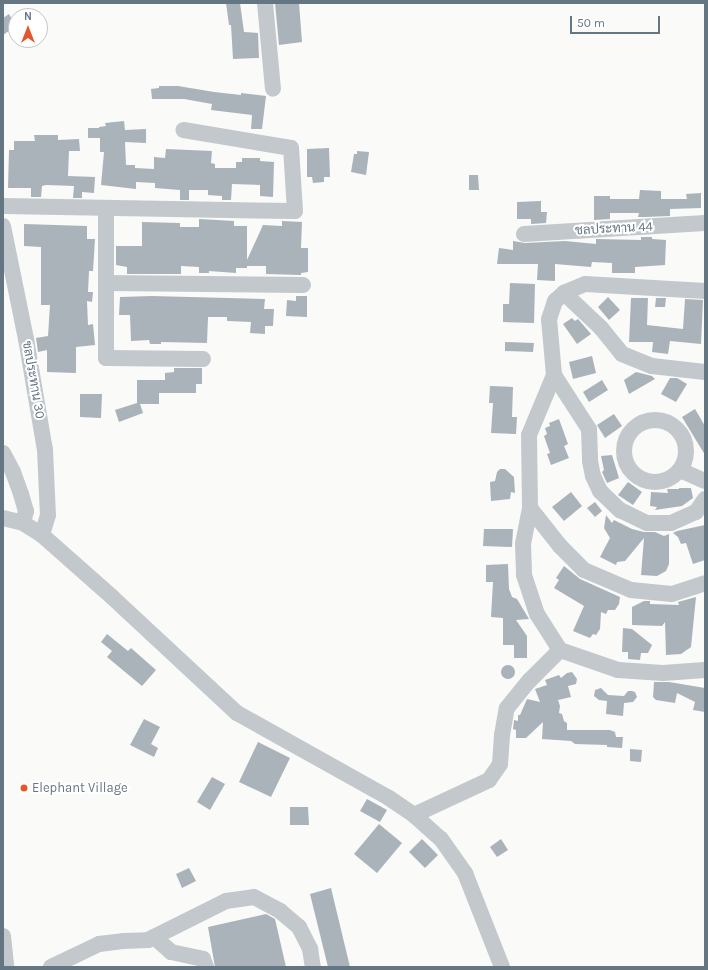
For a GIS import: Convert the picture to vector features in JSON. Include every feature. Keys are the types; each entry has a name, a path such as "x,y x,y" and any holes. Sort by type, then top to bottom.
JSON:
{"street":[{"path":"265,3 273,89"},
{"path":"3,206 106,209 295,211 291,148 184,130"},
{"path":"106,209 106,358 203,359"},
{"name":"ชลประทาน 44","path":"524,234 705,223"},
{"name":"ชลประทาน 30","path":"3,226 26,339 45,450 48,515 42,535"},
{"path":"106,283 303,285"},
{"path":"705,291 584,284 564,293 555,301 549,319 554,375 529,435 530,508 523,544 524,575 536,614 560,650 618,670 663,673 705,670"},
{"path":"564,293 601,328 622,354 652,366 705,372"},
{"path":"554,375 589,429 590,460 593,476 600,491 620,510 647,523 671,523 696,512 705,499"},
{"path":"3,453 13,472 26,511 23,523"},
{"path":"680,470 705,481"},
{"path":"530,508 560,546 584,570 624,588 672,594 705,583"},
{"path":"3,518 23,523 42,535 112,597 237,713 389,798 414,815 440,839 465,873 502,967"},
{"path":"414,815 488,780 500,764 502,735 507,708 530,680 560,650"},
{"path":"50,967 99,944 148,940 226,901 254,897 280,910 299,928 310,949 313,967"},
{"path":"3,936 6,967"},
{"path":"154,937 170,952 203,959 206,967"}],"building":[{"path":"226,3 240,3 244,32 258,33 259,58 233,59 231,25 229,25"},
{"path":"275,3 299,3 302,42 279,45"},
{"path":"8,15 8,32 3,35 3,18"},
{"path":"159,86 178,86 214,92 266,96 262,129 251,129 252,115 211,110 212,104 184,99 152,99 151,89 159,88"},
{"path":"124,121 125,130 146,129 146,143 125,142 126,165 135,165 135,168 154,169 154,157 165,158 166,149 212,151 211,163 215,164 215,168 236,168 236,162 242,162 242,158 260,158 260,161 274,162 273,197 260,196 260,185 232,184 231,200 222,200 222,196 208,195 208,190 189,190 189,200 180,200 180,190 155,188 155,183 136,182 136,189 101,185 104,152 100,152 100,138 88,138 88,128 99,128 106,126 105,123"},
{"path":"34,135 58,135 58,140 79,139 80,151 69,151 68,176 95,177 94,193 82,192 82,198 73,198 74,186 46,185 42,186 41,197 31,197 31,188 8,188 9,150 14,150 14,141 35,141"},
{"path":"329,148 330,177 324,177 324,182 313,183 312,177 307,177 307,149"},
{"path":"357,151 369,152 366,175 351,172 354,154 357,154"},
{"path":"469,175 478,175 479,190 469,190"},
{"path":"640,190 661,191 661,199 687,199 686,194 701,193 701,208 670,209 670,216 638,217 639,213 610,213 610,219 594,220 594,196 610,196 610,199 639,199"},
{"path":"541,201 541,212 547,212 546,223 531,224 531,219 517,219 517,202"},
{"path":"199,219 234,221 234,226 247,226 247,260 263,225 282,226 282,221 302,222 301,248 308,248 308,272 301,273 301,275 266,274 266,266 247,266 247,268 236,268 236,273 209,271 209,273 199,273 199,267 181,266 181,274 127,274 127,267 116,265 116,246 142,246 142,222 180,223 180,227 199,227"},
{"path":"24,224 87,226 87,239 95,239 93,271 89,271 88,292 93,292 92,302 87,301 88,325 93,324 95,345 76,347 76,373 47,372 47,350 38,352 36,338 48,336 50,305 41,305 41,247 24,246"},
{"path":"641,237 652,237 652,239 666,240 665,265 635,267 635,273 612,273 612,263 592,262 591,267 555,264 555,281 537,280 538,264 497,264 499,248 513,250 513,241 525,243 565,241 596,244 596,239 641,240"},
{"path":"510,283 535,284 534,323 503,322 503,304 509,304"},
{"path":"152,296 265,299 264,309 274,309 273,326 265,326 265,334 250,333 251,322 227,321 227,317 208,317 207,343 161,342 161,344 150,344 149,340 131,341 130,315 119,315 120,297"},
{"path":"296,296 307,296 307,317 286,316 287,300 296,301"},
{"path":"608,297 620,310 609,320 598,307"},
{"path":"631,298 648,298 647,325 683,329 685,299 703,300 701,344 670,341 668,354 652,352 653,342 629,342"},
{"path":"656,298 666,298 665,307 655,307"},
{"path":"572,318 575,321 578,319 591,334 577,344 563,324"},
{"path":"505,342 534,343 533,352 505,351"},
{"path":"592,356 596,373 573,379 569,362"},
{"path":"174,368 202,368 202,384 196,384 196,393 159,393 159,404 140,404 143,413 119,422 115,410 137,403 137,380 165,380 165,373 174,372"},
{"path":"636,372 652,376 655,379 629,394 624,380"},
{"path":"670,378 677,378 687,384 676,402 661,394"},
{"path":"602,380 608,390 589,402 583,392"},
{"path":"490,386 513,387 512,417 517,417 516,434 491,433 493,403 489,403"},
{"path":"80,394 102,394 101,418 80,417"},
{"path":"695,409 705,426 705,455 682,417"},
{"path":"614,414 622,426 605,438 597,425"},
{"path":"559,419 568,444 564,446 569,458 551,465 547,454 550,453 544,436 547,434 545,428 550,426 549,423"},
{"path":"612,455 619,478 607,483 602,472 604,470 601,456"},
{"path":"500,469 505,469 514,477 515,493 511,492 510,499 491,501 490,482 495,481 497,472"},
{"path":"628,482 642,492 633,505 618,495"},
{"path":"691,488 693,498 682,506 655,510 657,507 650,506 651,492 668,493 667,489"},
{"path":"571,492 582,506 564,521 552,507"},
{"path":"595,502 602,511 595,517 587,508"},
{"path":"606,515 612,523 614,520 632,529 644,532 655,532 664,536 669,534 669,564 666,571 657,576 641,575 644,538 625,561 617,562 616,565 600,557 610,538 604,528"},
{"path":"705,525 705,560 693,564 686,543 681,544 678,537 673,533"},
{"path":"484,529 513,529 512,547 483,546"},
{"path":"508,564 509,589 512,597 517,599 529,619 516,620 527,636 527,658 514,658 514,645 503,645 503,618 491,617 493,582 486,582 486,565"},
{"path":"564,566 580,579 620,597 619,604 615,610 608,610 606,614 601,612 600,629 596,635 593,634 590,638 573,631 584,606 554,588 559,580 556,578"},
{"path":"696,597 691,647 681,654 666,655 665,622 662,626 632,625 632,607 644,601 650,601 650,604 679,605 678,602"},
{"path":"623,628 632,629 652,645 648,653 641,653 640,660 628,659 628,652 622,652"},
{"path":"107,634 128,651 131,648 156,670 142,686 107,657 112,651 101,642"},
{"path":"505,665 511,665 515,669 515,675 511,679 505,679 501,675 501,669"},
{"path":"572,672 577,679 576,684 568,686 571,697 558,700 560,706 559,713 562,714 564,721 567,723 567,730 610,730 615,732 616,737 623,737 622,748 607,747 607,745 575,744 571,741 542,739 543,722 526,738 516,738 516,730 513,729 514,720 518,721 518,715 520,715 527,699 540,702 535,689 547,685 545,680 559,675 561,678 567,673"},
{"path":"654,682 669,682 705,688 705,712 693,710 695,702 677,693 675,703 656,700 653,697"},
{"path":"601,688 608,695 624,696 628,691 632,691 635,692 637,697 633,702 624,703 623,716 606,714 607,701 599,700 594,696 595,690"},
{"path":"144,719 160,727 151,744 158,748 154,757 130,745"},
{"path":"258,742 290,758 271,797 239,782"},
{"path":"630,749 642,750 641,762 630,761"},
{"path":"212,777 225,784 210,810 197,802"},
{"path":"367,799 387,810 380,822 360,811"},
{"path":"290,807 308,807 309,825 290,825"},
{"path":"379,824 402,843 377,873 354,854"},
{"path":"422,839 438,855 425,868 409,852"},
{"path":"501,839 508,850 497,857 490,847"},
{"path":"189,868 196,881 182,888 176,874"},
{"path":"331,888 350,967 328,967 310,894"},
{"path":"266,914 275,919 286,967 215,967 208,927"}],"place":[{"name":"Elephant Village","path":"24,788"}]}
